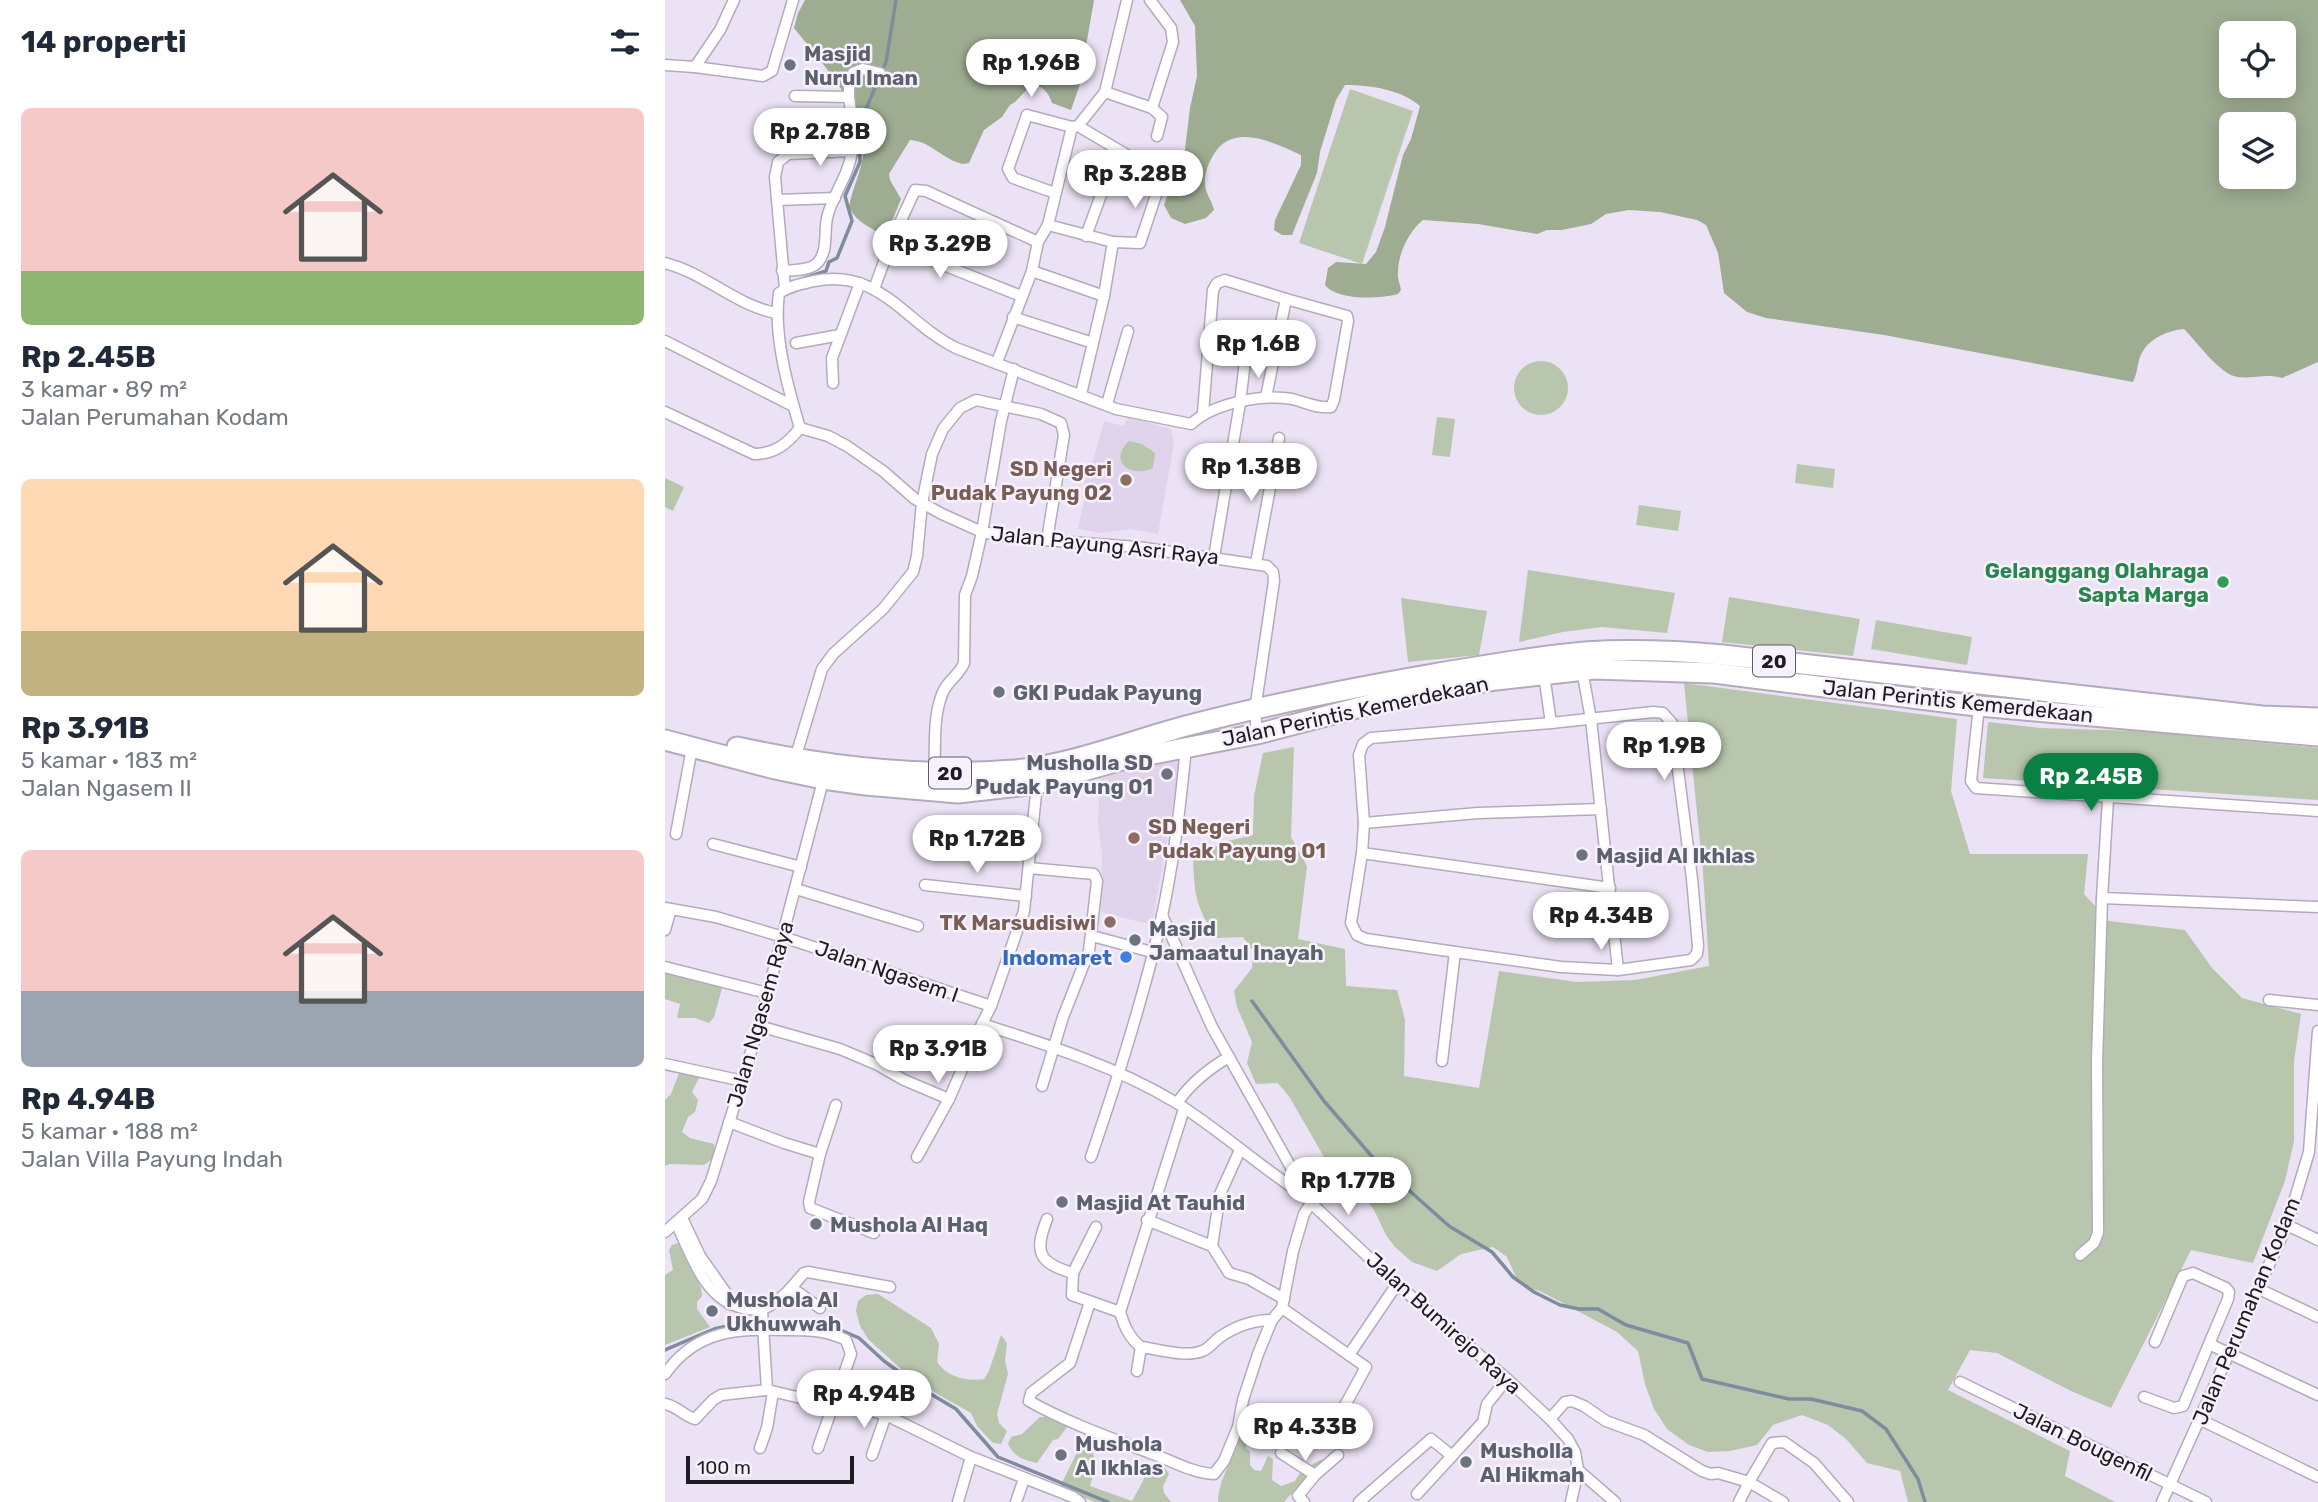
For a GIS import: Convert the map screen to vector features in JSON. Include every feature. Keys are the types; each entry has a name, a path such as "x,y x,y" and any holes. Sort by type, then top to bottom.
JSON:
{"highway":[{"name":"Jalan Perintis Kemerdekaan","path":"665,728 795,759 866,785 958,793 1037,784 1122,760 1257,734 1403,696 1543,666 1588,652 1694,652 2238,720 2318,736"},
{"name":"Jalan Perintis Kemerdekaan","path":"665,740 692,748 825,771 934,774 1027,768 1070,760 1190,725 1399,679 1543,666 1582,670 1680,670 1714,673 1979,706 2238,720 2318,718"}],"street":[{"path":"695,67 720,30 734,0"},
{"path":"665,65 763,76 768,74 772,71 793,0"},
{"path":"997,362 1032,271 1038,242 1048,225 1075,127 1105,92 1127,0"},
{"path":"1150,0 1171,27 1173,42 1152,108"},
{"path":"782,271 812,267 819,262 824,247 827,218 847,172 852,151 850,76 863,69 880,73"},
{"path":"1105,92 1152,108 1162,117 1157,136"},
{"path":"795,96 849,97"},
{"path":"1048,225 1113,242 1140,243 1160,177 1156,172 1075,127 1027,115 1017,138 1010,174 1013,178 1055,193"},
{"path":"785,286 776,167 781,157 788,154 852,151"},
{"path":"1086,236 1117,151"},
{"path":"874,289 892,240 915,190 926,191 1038,242"},
{"path":"777,200 835,198"},
{"path":"892,240 931,260 1021,296"},
{"path":"1081,394 1104,296 1113,242"},
{"path":"665,263 687,271 757,309 776,313"},
{"path":"1032,271 1104,296"},
{"path":"665,412 754,454 767,454 778,450 800,428 793,406 776,313 779,293 785,286 832,278 842,278 874,289 944,342 1136,414 1191,424 1203,413 1266,397 1331,407 1344,347 1347,316 1225,281 1217,283 1213,290 1203,413"},
{"path":"833,383 832,358 860,283"},
{"path":"1266,397 1286,299"},
{"path":"1013,317 1093,343"},
{"path":"1107,404 1128,331"},
{"path":"796,343 840,335"},
{"path":"665,341 793,406"},
{"path":"1214,557 1246,353"},
{"path":"934,774 939,704 947,684 962,669 964,663 965,594 972,576 977,529 1014,369"},
{"path":"795,759 822,669 833,654 883,609 913,572 932,454 943,429 960,408 975,400 1041,414 1061,423 1064,435 1047,540"},
{"name":"Jalan Payung Asri Raya","path":"800,428 828,436 859,453 909,495 977,529 1015,538 1137,547 1256,564"},
{"path":"1257,734 1255,710 1274,582 1273,572 1266,566 1256,564 1279,438"},
{"path":"1230,453 1275,461"},
{"path":"921,518 928,515 962,530 977,529"},
{"path":"1543,666 1551,723"},
{"path":"1582,670 1591,719 1618,970"},
{"path":"1979,706 1971,781 1976,788 2108,799 2318,811"},
{"path":"1653,712 1663,713 1672,723 1692,879 1697,954 1691,960 1618,970 1573,968 1366,939 1357,935 1351,923 1362,853 1364,823 1359,755 1363,744 1371,738 1551,723 1653,712"},
{"name":"Jalan Perintis Kemerdekaan","path":"1187,746 1190,725"},
{"path":"1091,1157 1120,1073 1162,915 1187,746"},
{"path":"676,834 692,748"},
{"name":"Jalan Ngasem Raya","path":"665,1232 702,1199 711,1181 759,1026 825,771"},
{"path":"917,1157 949,1099 991,1006 1024,911 1037,784"},
{"path":"2080,1255 2094,1243 2098,1233 2097,1062 2108,799"},
{"path":"1364,823 1479,813 1601,808"},
{"path":"713,844 801,867"},
{"path":"1362,853 1610,888"},
{"path":"1029,868 1094,874 1097,881 1089,951 1053,1047 1042,1086"},
{"path":"925,885 1026,896"},
{"path":"796,888 918,926"},
{"path":"2102,898 2318,907"},
{"path":"665,930 668,908"},
{"name":"Jalan Ngasem I","path":"668,908 716,917 783,937 991,1006"},
{"name":"Jalan Bumirejo Raya","path":"1162,915 1212,1027 1309,1200 1397,1284 1550,1419 1568,1439 1575,1452 1578,1470 1615,1502"},
{"path":"1092,936 1152,952"},
{"path":"1442,1060 1455,952"},
{"path":"665,967 767,993"},
{"path":"2269,1000 2318,1005"},
{"path":"982,1024 1120,1073 1180,1106 1309,1200 1293,1251 1283,1304 1272,1320 1258,1354 1243,1400 1238,1427 1224,1461 1214,1474 1188,1468 1057,1416 1029,1401 1039,1387 1070,1363 1090,1302"},
{"path":"759,1026 840,1049 949,1099"},
{"name":"Jalan Perumahan Kodam","path":"2162,1502 2287,1225 2314,1154 2318,1031"},
{"path":"1229,1057 1195,1081 1180,1106 1167,1166 1147,1220 1119,1312 1125,1327 1141,1347 1192,1353 1204,1351 1219,1338 1240,1326 1259,1320 1272,1320"},
{"path":"665,1064 743,1081"},
{"path":"836,1105 820,1154 810,1208 874,1233"},
{"path":"729,1122 820,1154"},
{"path":"1212,1246 1220,1194 1240,1150"},
{"path":"1047,1219 1039,1239 1041,1254 1050,1266 1073,1273"},
{"path":"679,1220 710,1280 726,1293 729,1304 746,1309 762,1320 832,1333 846,1340 851,1354 818,1448"},
{"path":"1147,1220 1212,1246 1229,1273 1249,1279 1364,1365 1366,1372 1326,1440"},
{"path":"2287,1225 2318,1240"},
{"path":"1096,1227 1073,1273 1072,1295 1119,1312"},
{"path":"665,1374 687,1348 762,1320 804,1273 890,1287"},
{"path":"2144,1397 2174,1408 2183,1406 2229,1292 2226,1288 2193,1273 2183,1276 2155,1342"},
{"path":"1349,1354 1397,1284"},
{"path":"792,1288 820,1308"},
{"path":"2259,1289 2318,1317"},
{"path":"760,1448 767,1428 770,1391 762,1320"},
{"path":"2209,1344 2318,1395"},
{"path":"1137,1371 1141,1347"},
{"path":"1417,1494 1483,1422 1487,1404 1507,1379"},
{"name":"Jalan Bougenfil","path":"1960,1382 2206,1502"},
{"path":"665,1404 695,1419 721,1395 770,1391 886,1415 971,1457 1080,1502"},
{"path":"1550,1419 1565,1402 1572,1401 1607,1421 1644,1435 1702,1472 1718,1473 1749,1482 1783,1502"},
{"path":"872,1455 886,1415"},
{"path":"2201,1420 2318,1476"},
{"path":"1359,1502 1428,1440 1433,1439 1453,1456"},
{"path":"1739,1502 1772,1443 1784,1442 1814,1463 1848,1502"},
{"path":"1281,1452 1315,1475"},
{"path":"1304,1502 1298,1496 1315,1475 1338,1455"},
{"path":"958,1502 971,1457"},
{"path":"1571,1502 1578,1470"},
{"path":"1016,1502 1024,1479"}],"shaded area":[{"name":"SD Negeri Pudak Payung 02","path":"1128,417 1171,429 1174,443 1158,534 1130,529 1102,533 1078,529 1087,488 1084,486 1086,474 1089,462 1093,461 1104,421 1124,426"},
{"name":"SD Negeri Pudak Payung 01","path":"1167,760 1181,760 1152,925 1101,912 1102,853 1098,823 1100,778"}],"green space":[{"path":"805,0 1094,0 1079,87 1071,110 1052,103 1045,90 1031,85 1010,105 1002,117 984,130 969,163 956,162 924,144 910,140 889,174 901,199 886,236 860,221 849,207 862,161 862,138 858,121 840,87 794,28"},
{"path":"1180,0 2318,0 2318,362 2282,378 2238,377 2216,364 2184,329 2163,334 2146,347 2133,382 1884,335 1766,318 1747,312 1724,293 1718,253 1706,225 1697,220 1660,212 1629,210 1606,214 1591,224 1547,230 1537,234 1478,224 1423,220 1413,230 1402,251 1398,274 1401,290 1398,294 1370,298 1339,294 1325,285 1328,268 1336,262 1366,264 1376,252 1403,155 1411,139 1420,106 1384,89 1345,85 1336,100 1320,152 1317,173 1292,235 1282,235 1274,230 1275,220 1301,165 1301,155 1255,138 1232,139 1222,144 1210,161 1205,181 1214,210 1206,218 1185,224 1171,218 1164,205 1171,185 1182,174 1197,76 1195,26"},
{"path":"1350,89 1413,111 1362,264 1299,243"},
{"path":"1541,361 1560,369 1568,388 1560,407 1541,415 1522,407 1514,388 1522,369"},
{"path":"1437,417 1455,419 1450,457 1432,455"},
{"path":"1129,441 1142,444 1155,453 1153,468 1136,471 1124,466 1121,455"},
{"path":"1797,464 1835,469 1833,488 1795,483"},
{"path":"665,478 684,487 673,511 665,507"},
{"path":"1639,505 1681,511 1678,531 1636,525"},
{"path":"1528,570 1675,593 1667,633 1602,627 1519,642"},
{"path":"1729,597 1860,619 1853,656 1722,642"},
{"path":"1401,598 1487,611 1479,655 1408,662"},
{"path":"1876,620 1972,637 1967,665 1871,649"},
{"path":"1684,683 1957,719 1951,791 1970,854 2088,854 2084,894 2109,921 2185,930 2212,968 2242,998 2301,1014 2294,1061 2294,1141 2285,1181 2253,1263 2191,1250 2111,1408 1997,1353 1970,1350 1948,1390 2070,1451 2065,1476 2115,1502 1908,1502 1900,1471 1867,1463 1846,1439 1828,1425 1802,1415 1773,1425 1757,1445 1730,1451 1708,1452 1689,1445 1667,1429 1654,1409 1638,1351 1617,1332 1528,1287 1516,1277 1507,1257 1493,1247 1461,1254 1437,1271 1412,1262 1386,1235 1374,1210 1345,1166 1324,1157 1290,1098 1278,1083 1256,1084 1247,1063 1252,1042 1237,1007 1234,991 1252,968 1253,951 1243,937 1217,938 1210,928 1197,900 1193,857 1228,841 1253,835 1254,796 1263,753 1294,747 1291,837 1307,866 1298,939 1345,949 1346,986 1397,990 1405,1020 1404,1076 1479,1088 1499,971 1577,982 1635,980 1709,966 1703,872"},
{"path":"1988,722 2040,728 2137,731 2318,748 2318,800 1983,778"},
{"path":"665,969 723,985 714,1017 709,1023 695,1018 677,1018 680,1004 665,999"},
{"path":"681,1068 701,1074 692,1092 698,1100 695,1112 688,1117 682,1132 690,1138 714,1144 713,1156 704,1165 665,1166 665,1100 671,1094"},
{"path":"678,1243 701,1288 702,1296 697,1302 697,1309 710,1327 665,1345 665,1275 673,1270 669,1250 672,1245"},
{"path":"878,1294 931,1328 939,1344 937,1362 958,1377 984,1379 1001,1335 1007,1343 1005,1360 1008,1374 997,1414 999,1423 1007,1431 1001,1444 993,1443 977,1426 971,1413 900,1368 868,1339 860,1326 856,1311 858,1301 866,1295"},
{"path":"1040,1417 1047,1417 1067,1427 1058,1439 1053,1440 1037,1463 1019,1457 1008,1444 1011,1437 1022,1434"},
{"path":"1241,1429 1248,1429 1246,1448 1250,1452 1250,1465 1254,1470 1261,1471 1268,1456 1273,1459 1272,1480 1281,1486 1295,1481 1302,1470 1322,1459 1327,1464 1307,1486 1290,1495 1284,1502 1218,1502 1221,1482"},
{"path":"1082,1442 1090,1444 1096,1463 1090,1486 1132,1501 1146,1470 1153,1467 1165,1468 1169,1474 1163,1486 1164,1493 1171,1502 1095,1502 1060,1487"}],"waterway":[{"path":"802,279 826,271 829,262 837,258 852,221 845,196 860,162 859,130 886,62 896,0"},
{"path":"1252,1001 1324,1101 1375,1160 1449,1226 1492,1252 1513,1277 1534,1292 1560,1305 1598,1309 1626,1325 1688,1343 1702,1379 1789,1399 1811,1399 1862,1411 1886,1429 1918,1479 1925,1502"},
{"path":"665,1350 714,1329 740,1323 799,1321 829,1325 859,1338 884,1361 956,1409 998,1457 1108,1502"}],"place":[{"name":"Masjid Nurul Iman","path":"790,65"},
{"name":"SD Negeri Pudak Payung 02","path":"1126,480"},
{"name":"Gelanggang Olahraga Sapta Marga","path":"2223,582"},
{"name":"GKI Pudak Payung","path":"999,692"},
{"name":"Musholla SD Pudak Payung 01","path":"1167,774"},
{"name":"SD Negeri Pudak Payung 01","path":"1134,838"},
{"name":"Masjid Al Ikhlas","path":"1582,855"},
{"name":"TK Marsudisiwi","path":"1110,922"},
{"name":"Masjid Jamaatul Inayah","path":"1135,940"},
{"name":"Indomaret","path":"1126,957"},
{"name":"Masjid At Tauhid","path":"1062,1202"},
{"name":"Mushola Al Haq","path":"816,1224"},
{"name":"Mushola Al Ukhuwwah","path":"712,1311"},
{"name":"Mushola Al Ikhlas","path":"1061,1455"},
{"name":"Musholla Al Hikmah","path":"1466,1462"}]}
